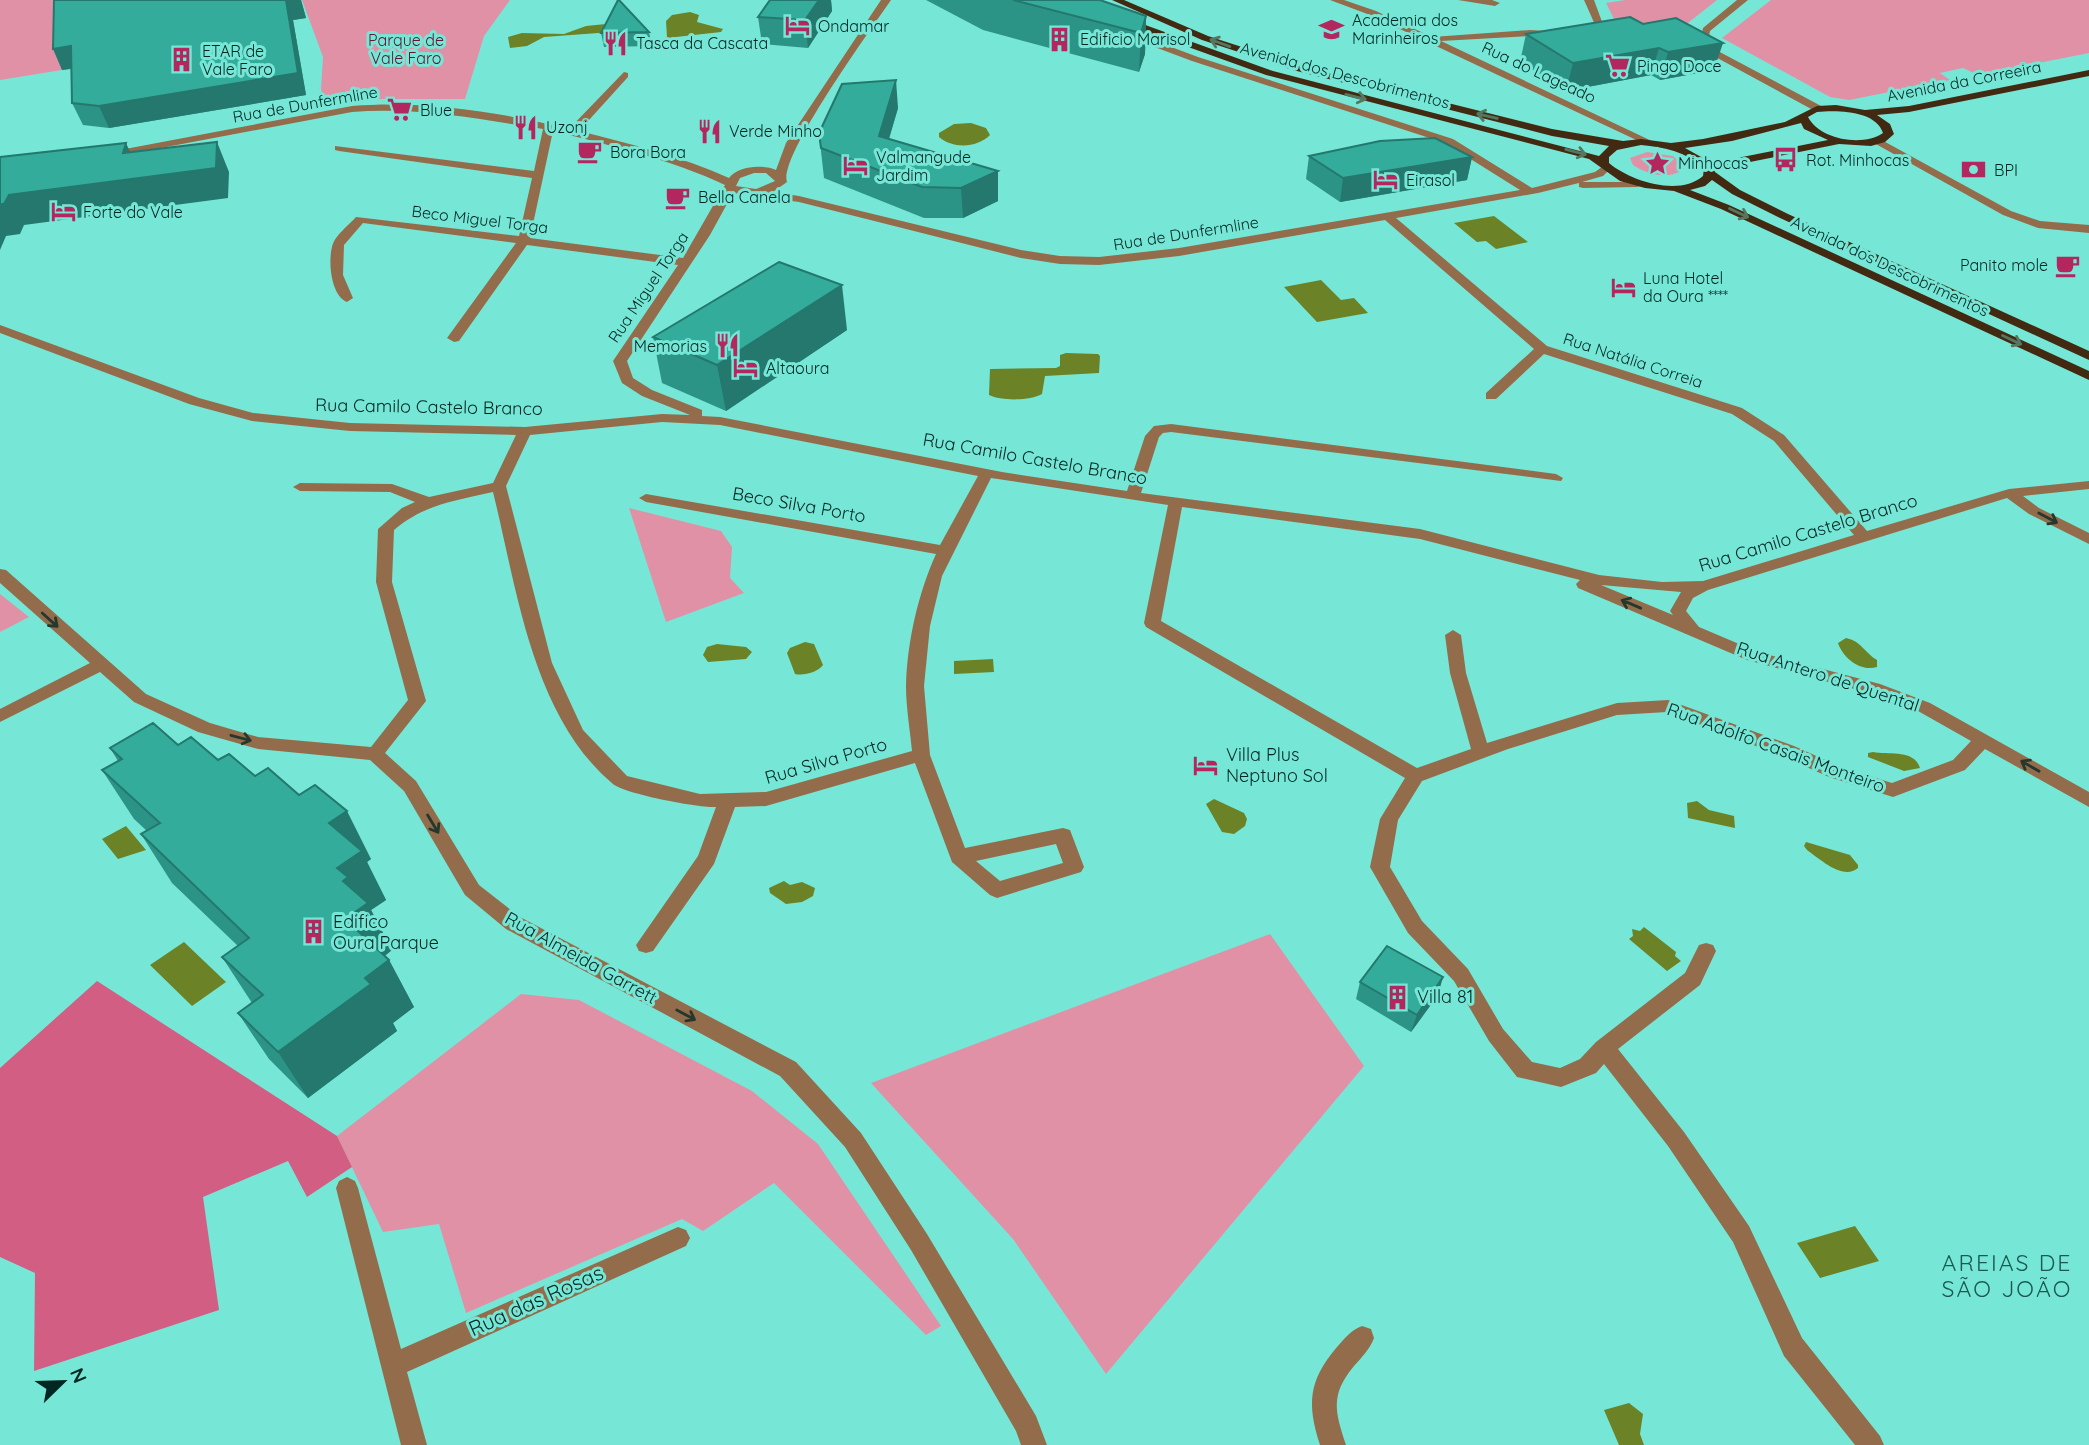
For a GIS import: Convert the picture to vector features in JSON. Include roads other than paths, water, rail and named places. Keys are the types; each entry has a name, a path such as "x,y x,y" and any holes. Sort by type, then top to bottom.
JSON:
{"main road":[{"name":"Avenida dos Descobrimentos","path":"1084,0 1224,58 1309,85 1567,150 1605,164 1624,179 1637,184"},
{"name":"Avenida dos Descobrimentos","path":"1117,0 1183,29 1308,71 1419,101 1586,139 1668,145 1695,154 1736,192 2089,356"},
{"name":"Avenida da Correeira","path":"1845,109 1891,112 2089,73"},
{"name":"Avenida da Correeira","path":"1889,128 1902,117 2089,79"},
{"path":"1637,184 1675,188 1700,184 1710,170 1825,142 1878,141 1888,135 1889,128 1874,117 1845,109 1819,109 1792,123 1708,141 1668,145"},
{"path":"1804,117 1808,127 1816,133 1846,142"},
{"path":"1605,164 1608,151 1626,144"},
{"name":"Avenida dos Descobrimentos","path":"1675,188 1745,216 2089,376"}],"street":[{"path":"780,179 792,144 879,5 886,0"},
{"name":"Rua do Lageado","path":"1335,0 1373,12 1651,143"},
{"path":"1463,0 1495,3"},
{"path":"1588,0 1599,35 1616,36"},
{"path":"1703,41 1706,30 1743,0"},
{"path":"1107,25 1195,59 1449,141 1534,190"},
{"path":"1431,40 1530,33 1572,34"},
{"path":"1690,41 1703,41 1713,51 1819,109"},
{"path":"572,132 624,75"},
{"name":"Rua de Dunfermline","path":"93,157 341,111 387,106 422,107 609,139 694,166 736,191 799,199 1021,254 1099,261 1134,259 1534,190 1599,174 1605,164"},
{"path":"454,338 524,240 549,127"},
{"path":"1878,141 2007,213 2038,224 2089,229"},
{"path":"748,171 792,144"},
{"path":"339,148 538,175"},
{"name":"Rua de Dunfermline","path":"694,166 768,170 799,199"},
{"name":"Rua Miguel Torga","path":"720,421 677,407 647,393 627,380 620,361 704,235 730,185 748,171"},
{"name":"Rua Miguel Torga","path":"704,235 736,206 780,179"},
{"name":"Rua de Dunfermline","path":"1534,190 1611,183 1637,184"},
{"name":"Rua Natália Correia","path":"1388,216 1542,349 1737,411 1779,438 1863,536"},
{"name":"Beco Miguel Torga","path":"347,298 337,275 338,245 360,219 686,262"},
{"name":"Rua Camilo Castelo Branco","path":"0,329 194,401 251,417 350,427 525,432 662,418 720,421 987,473 1133,496 1420,534 1599,580 1662,587 1704,586 2009,493 2089,485"},
{"path":"1491,396 1542,349"},
{"path":"635,420 651,412 656,403 647,393"},
{"path":"1133,496 1152,436 1159,429 1171,428 1556,478"},
{"path":"0,574 140,698 204,728 258,743 375,754 417,701 384,582 386,529 407,511 428,502 499,486 525,432"},
{"path":"959,857 1063,835 1074,867 997,890 959,857 921,755 915,686 920,638 934,576 987,473"},
{"name":"Rua Silva Porto","path":"499,486 544,663 576,733 621,781 700,800 766,799 921,755"},
{"path":"300,487 392,488 428,502"},
{"path":"2009,493 2034,511 2089,540"},
{"name":"Beco Silva Porto","path":"646,498 945,551"},
{"path":"1176,502 1152,623 1416,776 1389,819 1380,867 1415,927 1461,975 1496,1035 1525,1070 1561,1077 1588,1066 1604,1048 1693,979 1706,951"},
{"name":"Rua Antero de Quental","path":"1543,566 1753,656 1874,688 1924,707 2089,800"},
{"path":"1693,631 1678,611 1687,595 1704,586"},
{"path":"1452,635 1458,673 1481,752"},
{"path":"0,716 100,665"},
{"name":"Rua Adolfo Casais Monteiro","path":"1416,776 1481,752 1617,709 1668,706 1788,751 1835,772 1893,790 1959,765 1983,740"},
{"name":"Rua Almeida Garrett","path":"375,754 410,786 472,890 513,923 788,1069 860,1151 919,1242 1027,1425 1034,1445"},
{"path":"646,945 707,859 728,800"},
{"path":"1604,1048 1676,1139 1741,1234 1793,1347 1871,1445"},
{"path":"347,1188 414,1445"},
{"name":"Rua das Rosas","path":"394,1365 678,1238"},
{"path":"1333,1445 1322,1416 1328,1377 1362,1338"}],"place":[{"name":"Ondamar","path":"798,26"},
{"name":"Academia dos Marinheiros","path":"1332,29"},
{"name":"Edificio Marisol","path":"1060,39"},
{"name":"Tasca da Cascata","path":"616,43"},
{"name":"ETAR de Vale Faro","path":"182,60"},
{"name":"Pingo Doce","path":"1617,66"},
{"name":"Blue","path":"400,110"},
{"name":"Uzonj","path":"526,127"},
{"name":"Verde Minho","path":"709,131"},
{"name":"Bora Bora","path":"590,152"},
{"name":"Rot. Minhocas","path":"1786,160"},
{"name":"Minhocas","path":"1658,163"},
{"name":"Valmangude Jardim","path":"856,166"},
{"name":"BPI","path":"1974,170"},
{"name":"Eirasol","path":"1386,180"},
{"name":"Bella Canela","path":"678,197"},
{"name":"Forte do Vale","path":"63,212"},
{"name":"Panito mole","path":"2068,265"},
{"name":"Luna Hotel da Oura ****","path":"1623,287"},
{"name":"Memorias","path":"727,346"},
{"name":"Altaoura","path":"746,368"},
{"name":"Villa Plus Neptuno Sol","path":"1206,765"},
{"name":"Edifico Oura Parque","path":"313,932"},
{"name":"Villa 81","path":"1397,997"}],"district":[{"name":"AREIAS DE SÃO JOÃO","path":"2007,1276"}],"park label":[{"name":"Parque de Vale Faro","path":"406,49"}]}
